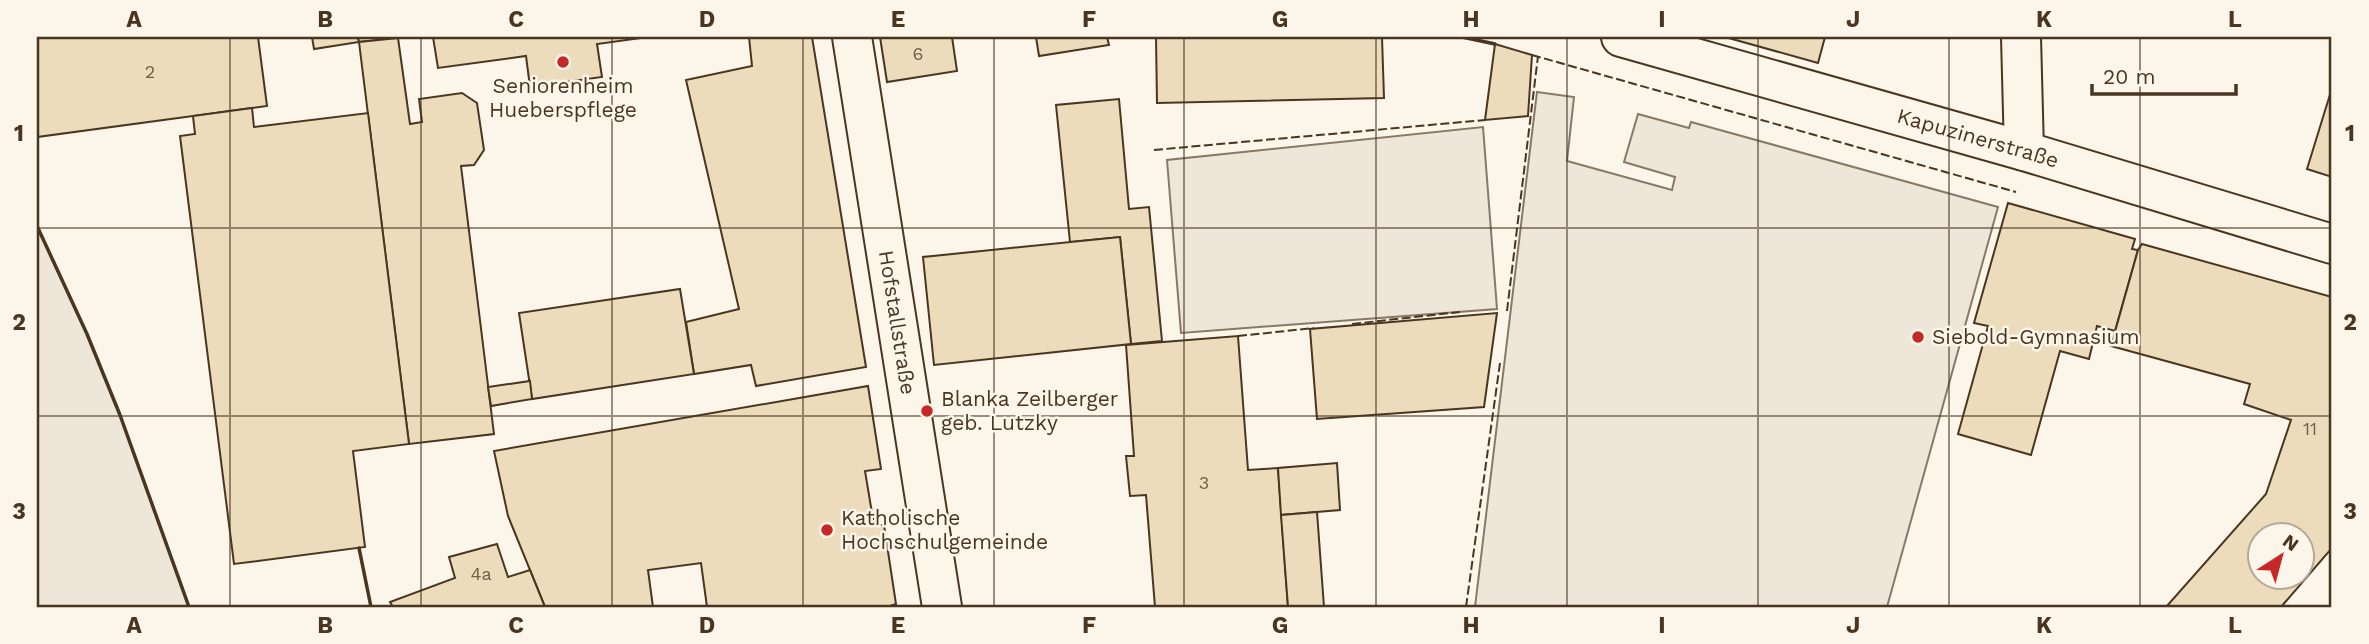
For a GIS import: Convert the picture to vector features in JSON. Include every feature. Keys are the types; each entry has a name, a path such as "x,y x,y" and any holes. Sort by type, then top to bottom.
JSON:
{"street":[{"name":"Hofstallstraße","path":"852,37 943,607"},
{"name":"Kapuzinerstraße","path":"1621,37 2024,151 2332,244"},
{"path":"2021,37 2024,151"}],"shaded area":[{"path":"1537,92 1574,97 1567,161 1672,190 1675,177 1624,162 1638,114 1689,128 1691,122 1998,207 1887,607 1475,607"},
{"path":"1483,127 1497,309 1181,333 1167,160"},
{"path":"37,226 87,334 120,415 189,607 37,607"}],"building":[{"path":"37,37 258,37 267,106 37,137"},
{"path":"312,37 358,37 359,42 314,49"},
{"path":"358,37 398,37 398,38 359,42"},
{"name":"Seniorenheim Hueberspflege","path":"433,37 648,37 597,44 602,77 530,87 526,56 438,68"},
{"path":"749,37 812,37 866,367 756,386 751,365 694,374 686,322 739,309 686,80 752,66"},
{"path":"880,37 952,37 957,71 887,82"},
{"path":"1036,37 1107,37 1109,45 1039,56"},
{"path":"1156,37 1382,37 1384,98 1157,103"},
{"path":"1725,37 1825,37 1818,63"},
{"path":"398,38 410,124 422,122 419,99 462,93 477,103 484,150 474,165 461,166 494,434 409,444 359,42"},
{"path":"1495,44 1532,55 1528,116 1485,120"},
{"path":"2332,88 2332,177 2307,169"},
{"path":"1119,99 1129,209 1149,207 1162,341 1131,344 1120,237 1070,242 1056,105"},
{"path":"252,108 254,127 368,113 409,444 353,451 365,547 234,564 180,136 195,134 193,116"},
{"path":"2008,203 2135,239 2132,249 2138,250 2115,331 2097,326 2089,359 2060,351 2031,455 1958,434 1988,326 1974,323"},
{"path":"1120,237 1131,344 934,365 923,257"},
{"path":"2142,244 2332,297 2332,548 2316,567 2316,522 2246,522 2246,592 2294,592 2281,607 2166,607 2266,494 2291,420 2244,404 2250,384 2111,346"},
{"path":"680,289 694,374 532,399 519,313"},
{"path":"1497,313 1484,407 1317,419 1310,329"},
{"path":"1238,336 1248,470 1278,468 1288,607 1155,607 1146,495 1130,496 1126,456 1134,456 1126,345"},
{"path":"530,381 532,399 491,406 488,387"},
{"path":"868,386 881,469 865,471 874,525 884,525 896,604 887,607 707,607 701,563 648,570 653,607 545,607 508,516 494,451"},
{"path":"1337,463 1340,510 1281,515 1278,468"},
{"path":"1317,512 1324,607 1288,607 1281,515"},
{"path":"497,544 508,577 530,570 545,607 393,607 390,602 455,578 449,557"}],"fence":[{"path":"1532,55 2016,192"},
{"path":"1507,311 1538,56"},
{"path":"1154,150 1485,120"},
{"path":"1352,324 1460,312"},
{"path":"1238,336 1314,328"},
{"path":"1466,607 1500,363"}],"wall":[{"path":"1462,37 1495,44"},
{"path":"37,226 87,334 120,415 189,607"},
{"path":"359,548 371,607"}],"place":[{"name":"Seniorenheim Hueberspflege","path":"563,62"},
{"name":"Siebold-Gymnasium","path":"1918,337"},
{"name":"Blanka Zeilberger geb. Lutzky","path":"927,411"},
{"name":"Katholische Hochschulgemeinde","path":"827,530"}]}
